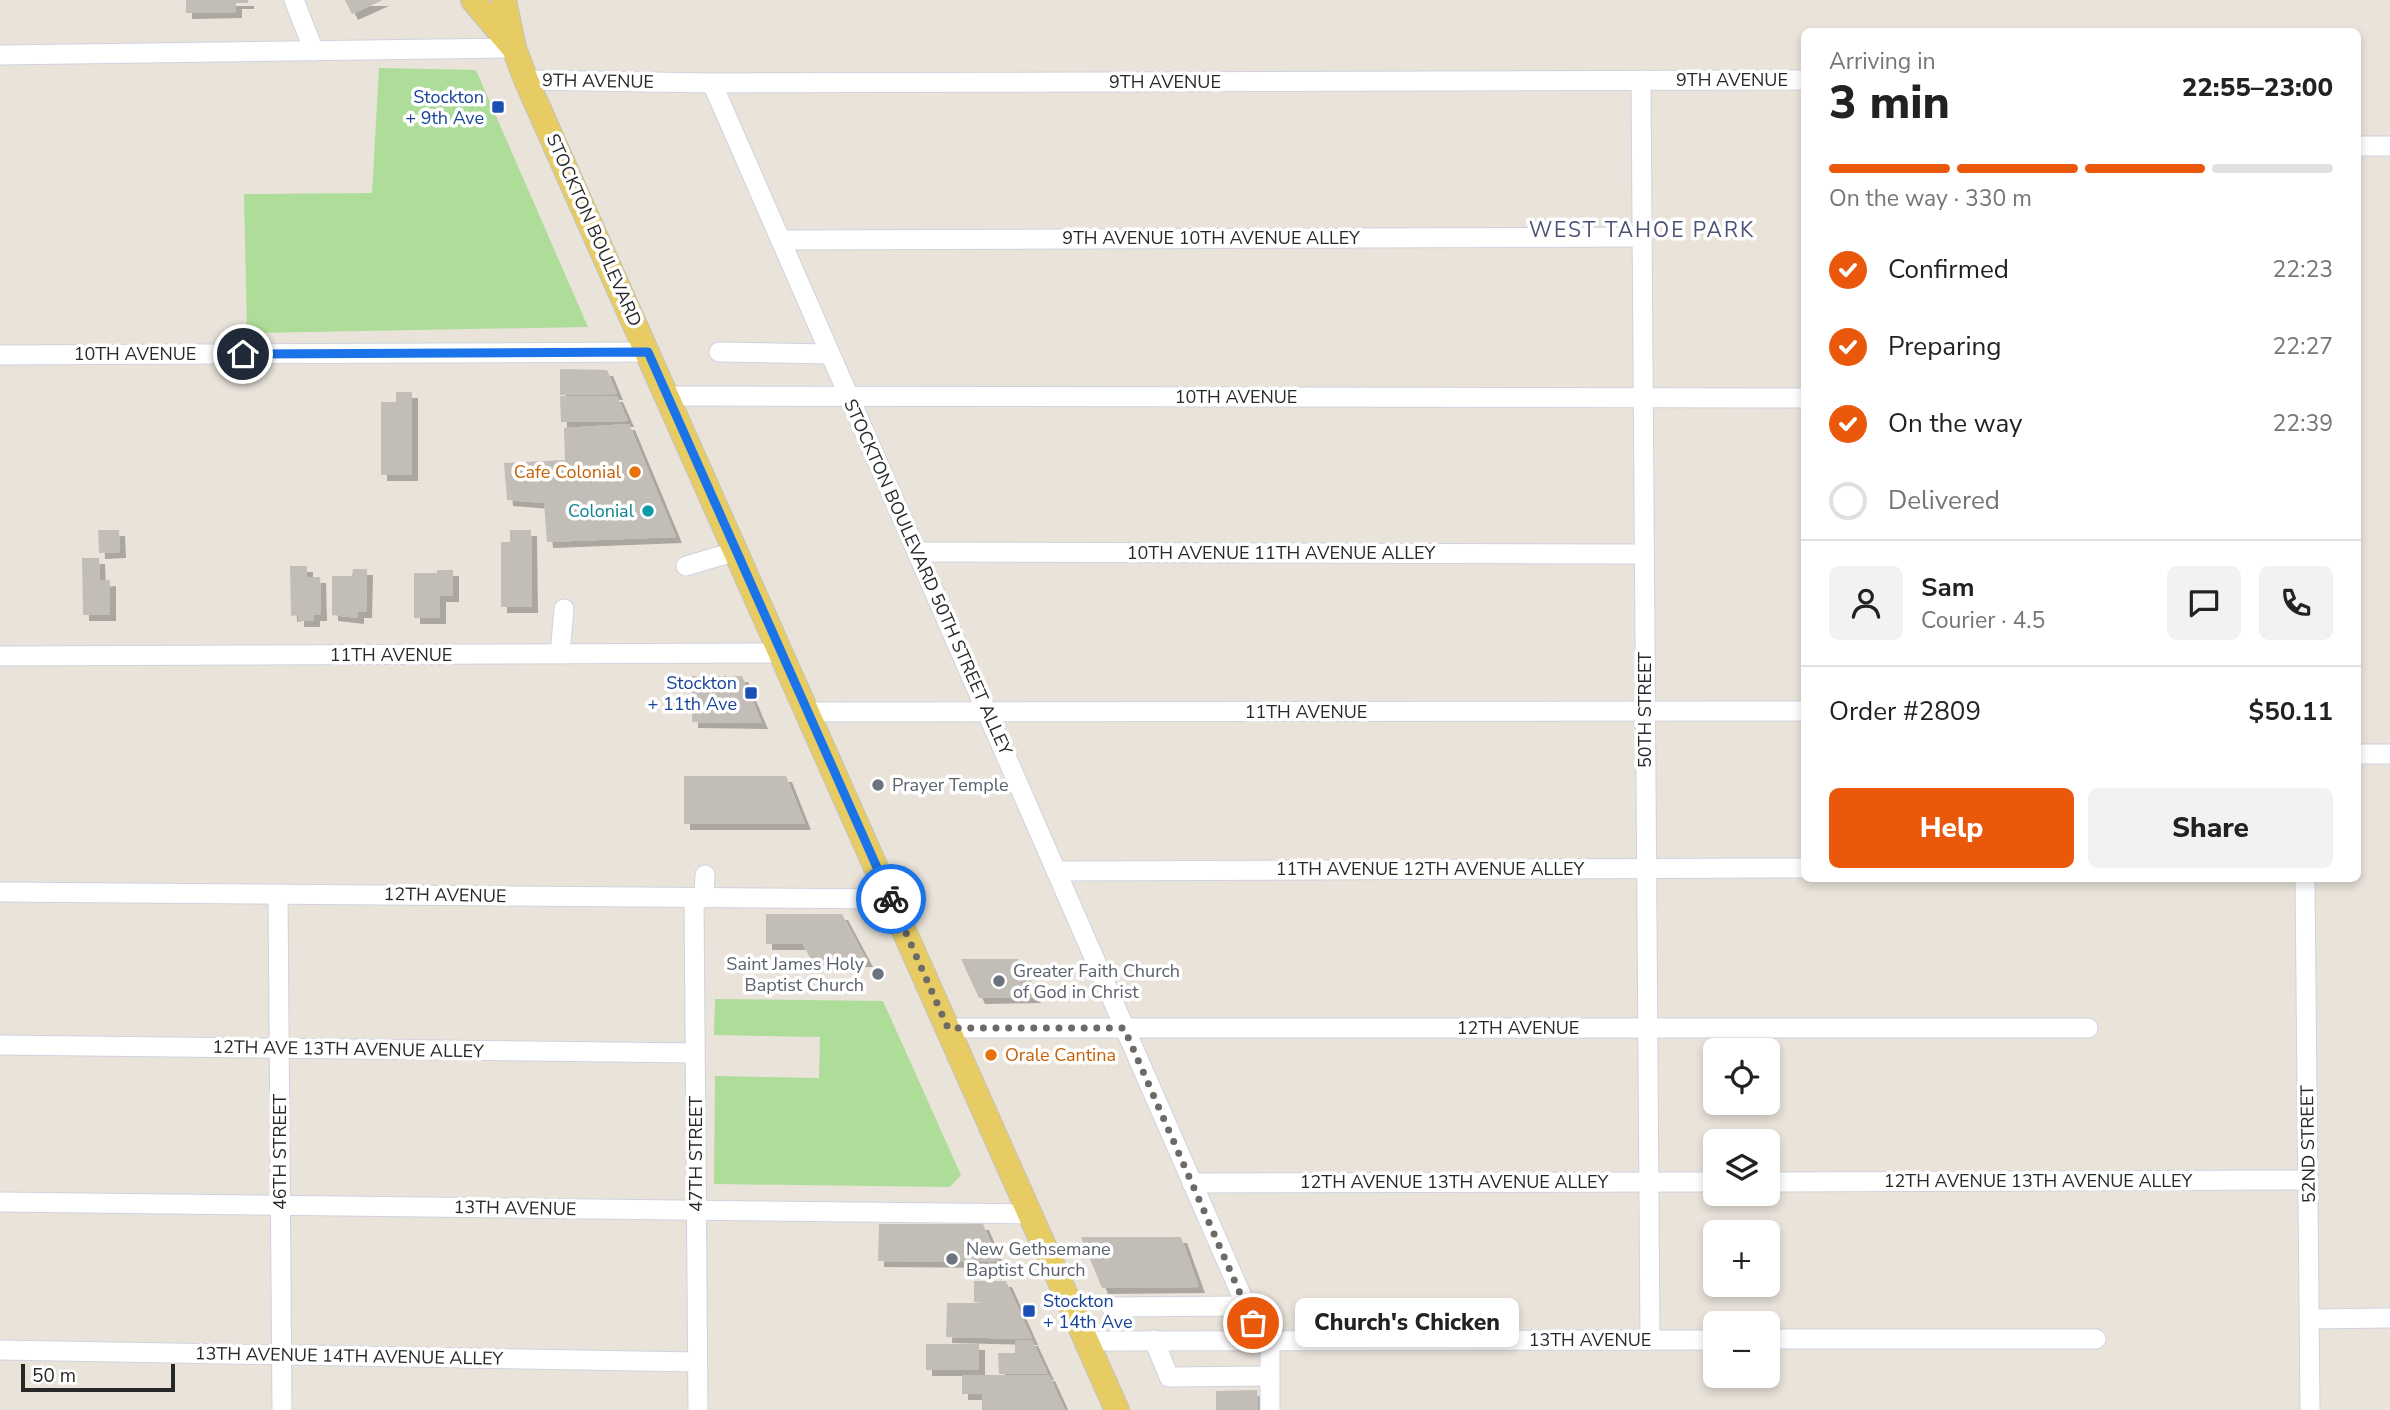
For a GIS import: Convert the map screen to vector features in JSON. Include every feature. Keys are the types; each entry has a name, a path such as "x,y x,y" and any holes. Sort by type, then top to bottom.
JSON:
{"main road":[{"name":"STOCKTON BOULEVARD","path":"473,0 514,48"},
{"name":"STOCKTON BOULEVARD","path":"504,0 514,48 526,80 1117,1410"}],"street":[{"path":"294,0 314,51"},
{"path":"0,55 514,48"},
{"name":"9TH AVENUE","path":"526,80 712,83 1801,80"},
{"name":"50TH STREET","path":"1641,80 1650,1340"},
{"name":"STOCKTON BOULEVARD 50TH STREET ALLEY","path":"712,83 1246,1306 1265,1340"},
{"path":"2361,146 2390,146"},
{"name":"9TH AVENUE 10TH AVENUE ALLEY","path":"780,240 1642,237"},
{"name":"10TH AVENUE","path":"0,355 648,352"},
{"path":"719,352 830,354"},
{"name":"10TH AVENUE","path":"667,396 1801,398"},
{"path":"686,566 737,551"},
{"name":"10TH AVENUE 11TH AVENUE ALLEY","path":"917,552 1644,554"},
{"path":"560,654 564,610"},
{"name":"11TH AVENUE","path":"0,656 782,653"},
{"name":"11TH AVENUE","path":"808,712 1801,711"},
{"path":"2361,754 2390,754"},
{"name":"11TH AVENUE 12TH AVENUE ALLEY","path":"1056,871 1801,868"},
{"name":"47TH STREET","path":"698,1410 695,1053 699,898 705,875"},
{"name":"52ND STREET","path":"2305,882 2310,1410"},
{"name":"12TH AVENUE","path":"0,892 891,899"},
{"name":"46TH STREET","path":"278,894 282,1410"},
{"name":"12TH AVENUE","path":"948,1028 2088,1028"},
{"name":"12TH AVE 13TH AVENUE ALLEY","path":"0,1045 695,1053"},
{"name":"12TH AVENUE 13TH AVENUE ALLEY","path":"1780,1182 2308,1180"},
{"name":"12TH AVENUE 13TH AVENUE ALLEY","path":"1192,1183 1703,1182"},
{"name":"13TH AVENUE","path":"0,1202 1030,1214"},
{"path":"1111,1307 1246,1306"},
{"path":"2309,1319 2390,1318"},
{"path":"1780,1339 2096,1339"},
{"path":"1154,1340 1169,1377 1270,1376"},
{"path":"1265,1340 1270,1376 1270,1410"},
{"name":"13TH AVENUE","path":"1087,1341 1703,1340"},
{"name":"13TH AVENUE 14TH AVENUE ALLEY","path":"0,1350 698,1362"}],"green space":[{"path":"379,68 476,70 588,327 247,333 244,194 372,193"},
{"path":"715,999 883,1001 961,1175 950,1187 714,1184 715,1076 819,1078 820,1037 714,1035"}],"building":[{"path":"186,0 248,0 248,3 236,3 236,12 186,13"},
{"path":"345,0 383,0 352,14"},
{"path":"560,369 607,370 617,394 560,395"},
{"path":"396,392 412,392 412,475 381,475 381,402 396,402"},
{"path":"560,396 617,396 628,421 561,422"},
{"path":"629,424 676,537 547,542 544,503 507,500 504,463 565,460 564,428"},
{"path":"98,530 119,530 120,552 99,553"},
{"path":"510,530 531,530 532,607 501,607 501,542 510,542"},
{"path":"82,558 99,558 100,581 110,580 110,615 83,615"},
{"path":"290,566 307,566 307,577 320,577 321,615 314,615 314,621 298,621 298,615 291,616"},
{"path":"353,569 367,569 366,612 358,612 358,618 332,615 332,576 352,576"},
{"path":"437,570 453,570 453,596 440,596 440,618 414,618 414,573 437,573"},
{"path":"692,676 742,676 762,723 692,722"},
{"path":"684,776 786,776 805,824 684,824"},
{"path":"766,914 842,914 867,961 812,962 803,944 766,944"},
{"path":"961,959 1018,959 1035,997 979,998"},
{"path":"879,1224 983,1224 999,1262 878,1261"},
{"path":"1081,1237 1181,1237 1199,1287 1102,1288"},
{"path":"974,1281 1006,1281 1032,1339 946,1337 947,1303 984,1303 974,1302"},
{"path":"1015,1340 1032,1340 1048,1374 999,1374 998,1353 1015,1353"},
{"path":"926,1344 979,1344 979,1370 926,1370"},
{"path":"962,1375 1049,1375 1065,1410 982,1410 982,1394 962,1394"},
{"path":"1257,1390 1258,1410 1216,1410 1216,1391"}],"way so far":[{"path":"891,899 948,1028 1124,1028 1253,1323"}],"place":[{"name":"Stockton + 9th Ave","path":"498,107"},
{"name":"Cafe Colonial","path":"635,472"},
{"name":"Colonial","path":"648,511"},
{"name":"Stockton + 11th Ave","path":"751,693"},
{"name":"Prayer Temple","path":"878,785"},
{"name":"Saint James Holy Baptist Church","path":"878,974"},
{"name":"Greater Faith Church of God in Christ","path":"999,981"},
{"name":"Orale Cantina","path":"991,1055"},
{"name":"New Gethsemane Baptist Church","path":"952,1259"},
{"name":"Stockton + 14th Ave","path":"1029,1311"},
{"name":"Church's Chicken","path":"1253,1323"}],"district":[{"name":"WEST TAHOE PARK","path":"1642,230"}],"route":[{"path":"243,354 648,352 891,899"}]}
